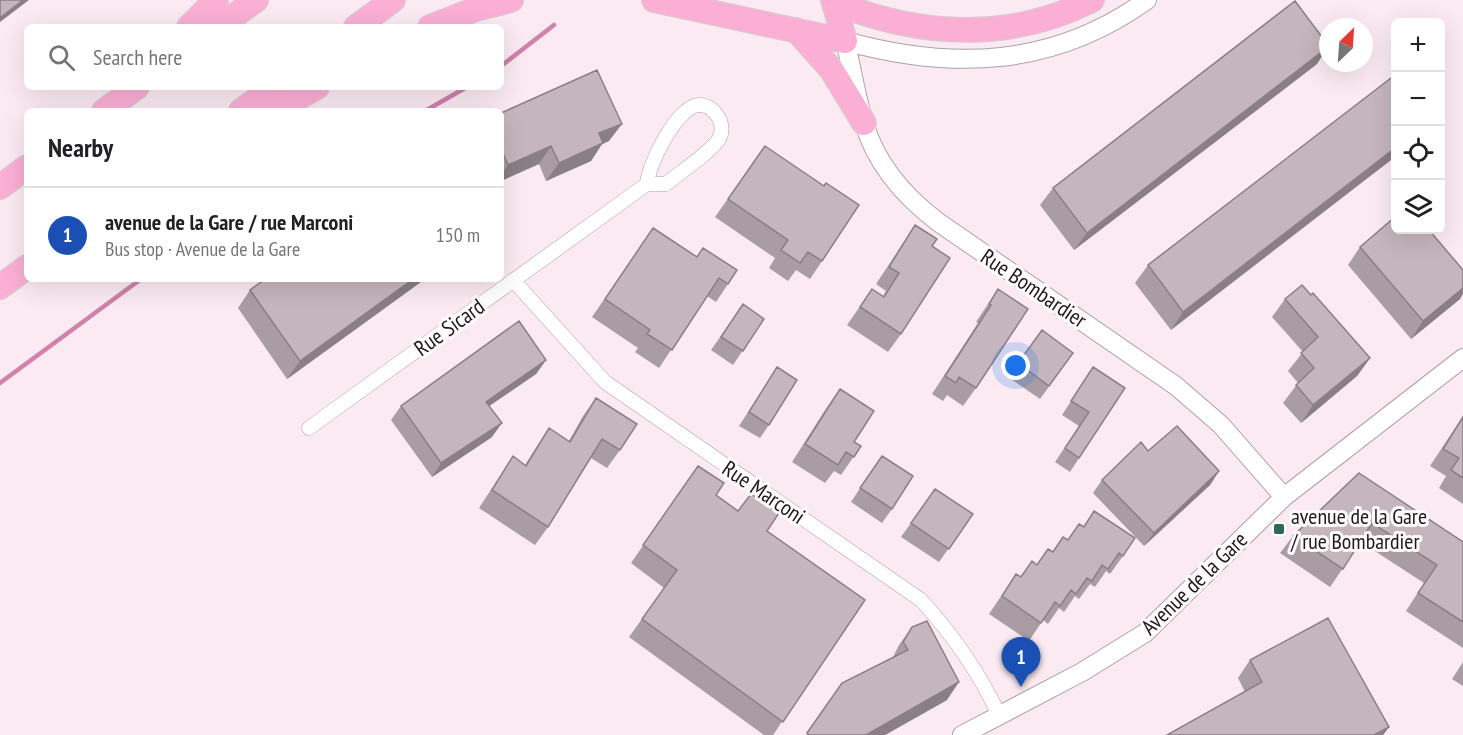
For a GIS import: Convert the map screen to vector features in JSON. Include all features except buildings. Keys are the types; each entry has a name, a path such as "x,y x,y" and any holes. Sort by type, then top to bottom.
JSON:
{"highway":[{"path":"192,24 216,0"},
{"path":"223,24 256,0"},
{"path":"360,24 393,0"},
{"path":"438,24 476,9 511,0"},
{"path":"654,0 845,41 834,1"},
{"path":"834,1 865,15 897,23 934,29 969,31 1034,23 1092,0"},
{"path":"796,30 831,69 864,123"},
{"path":"106,108 124,90"},
{"path":"107,108 133,90"},
{"path":"245,108 270,90"},
{"path":"280,108 312,90"},
{"path":"0,187 24,169"},
{"path":"0,287 24,269"}],"street":[{"path":"845,41 875,49 927,57 970,59 1005,57 1041,51 1076,40 1147,0"},
{"name":"Rue Bombardier","path":"845,41 864,123 875,151 894,180 926,212 1176,386 1221,425 1284,497"},
{"name":"Rue Sicard","path":"309,428 647,184 666,184 719,140 723,129 719,117 710,109 699,105 688,109 677,119 648,171 647,184"},
{"name":"Rue Marconi","path":"513,280 605,382 921,600 952,635 985,685 999,716"},
{"name":"Avenue de la Gare","path":"962,735 1099,662 1145,633 1284,497 1463,358"}],"waterway":[{"path":"504,64 554,25"},
{"path":"430,108 462,90"},
{"path":"0,383 137,282"}],"place":[{"name":"avenue de la Gare / rue Bombardier","path":"1279,529"},
{"name":"avenue de la Gare / rue Marconi","path":"1021,687"}]}
